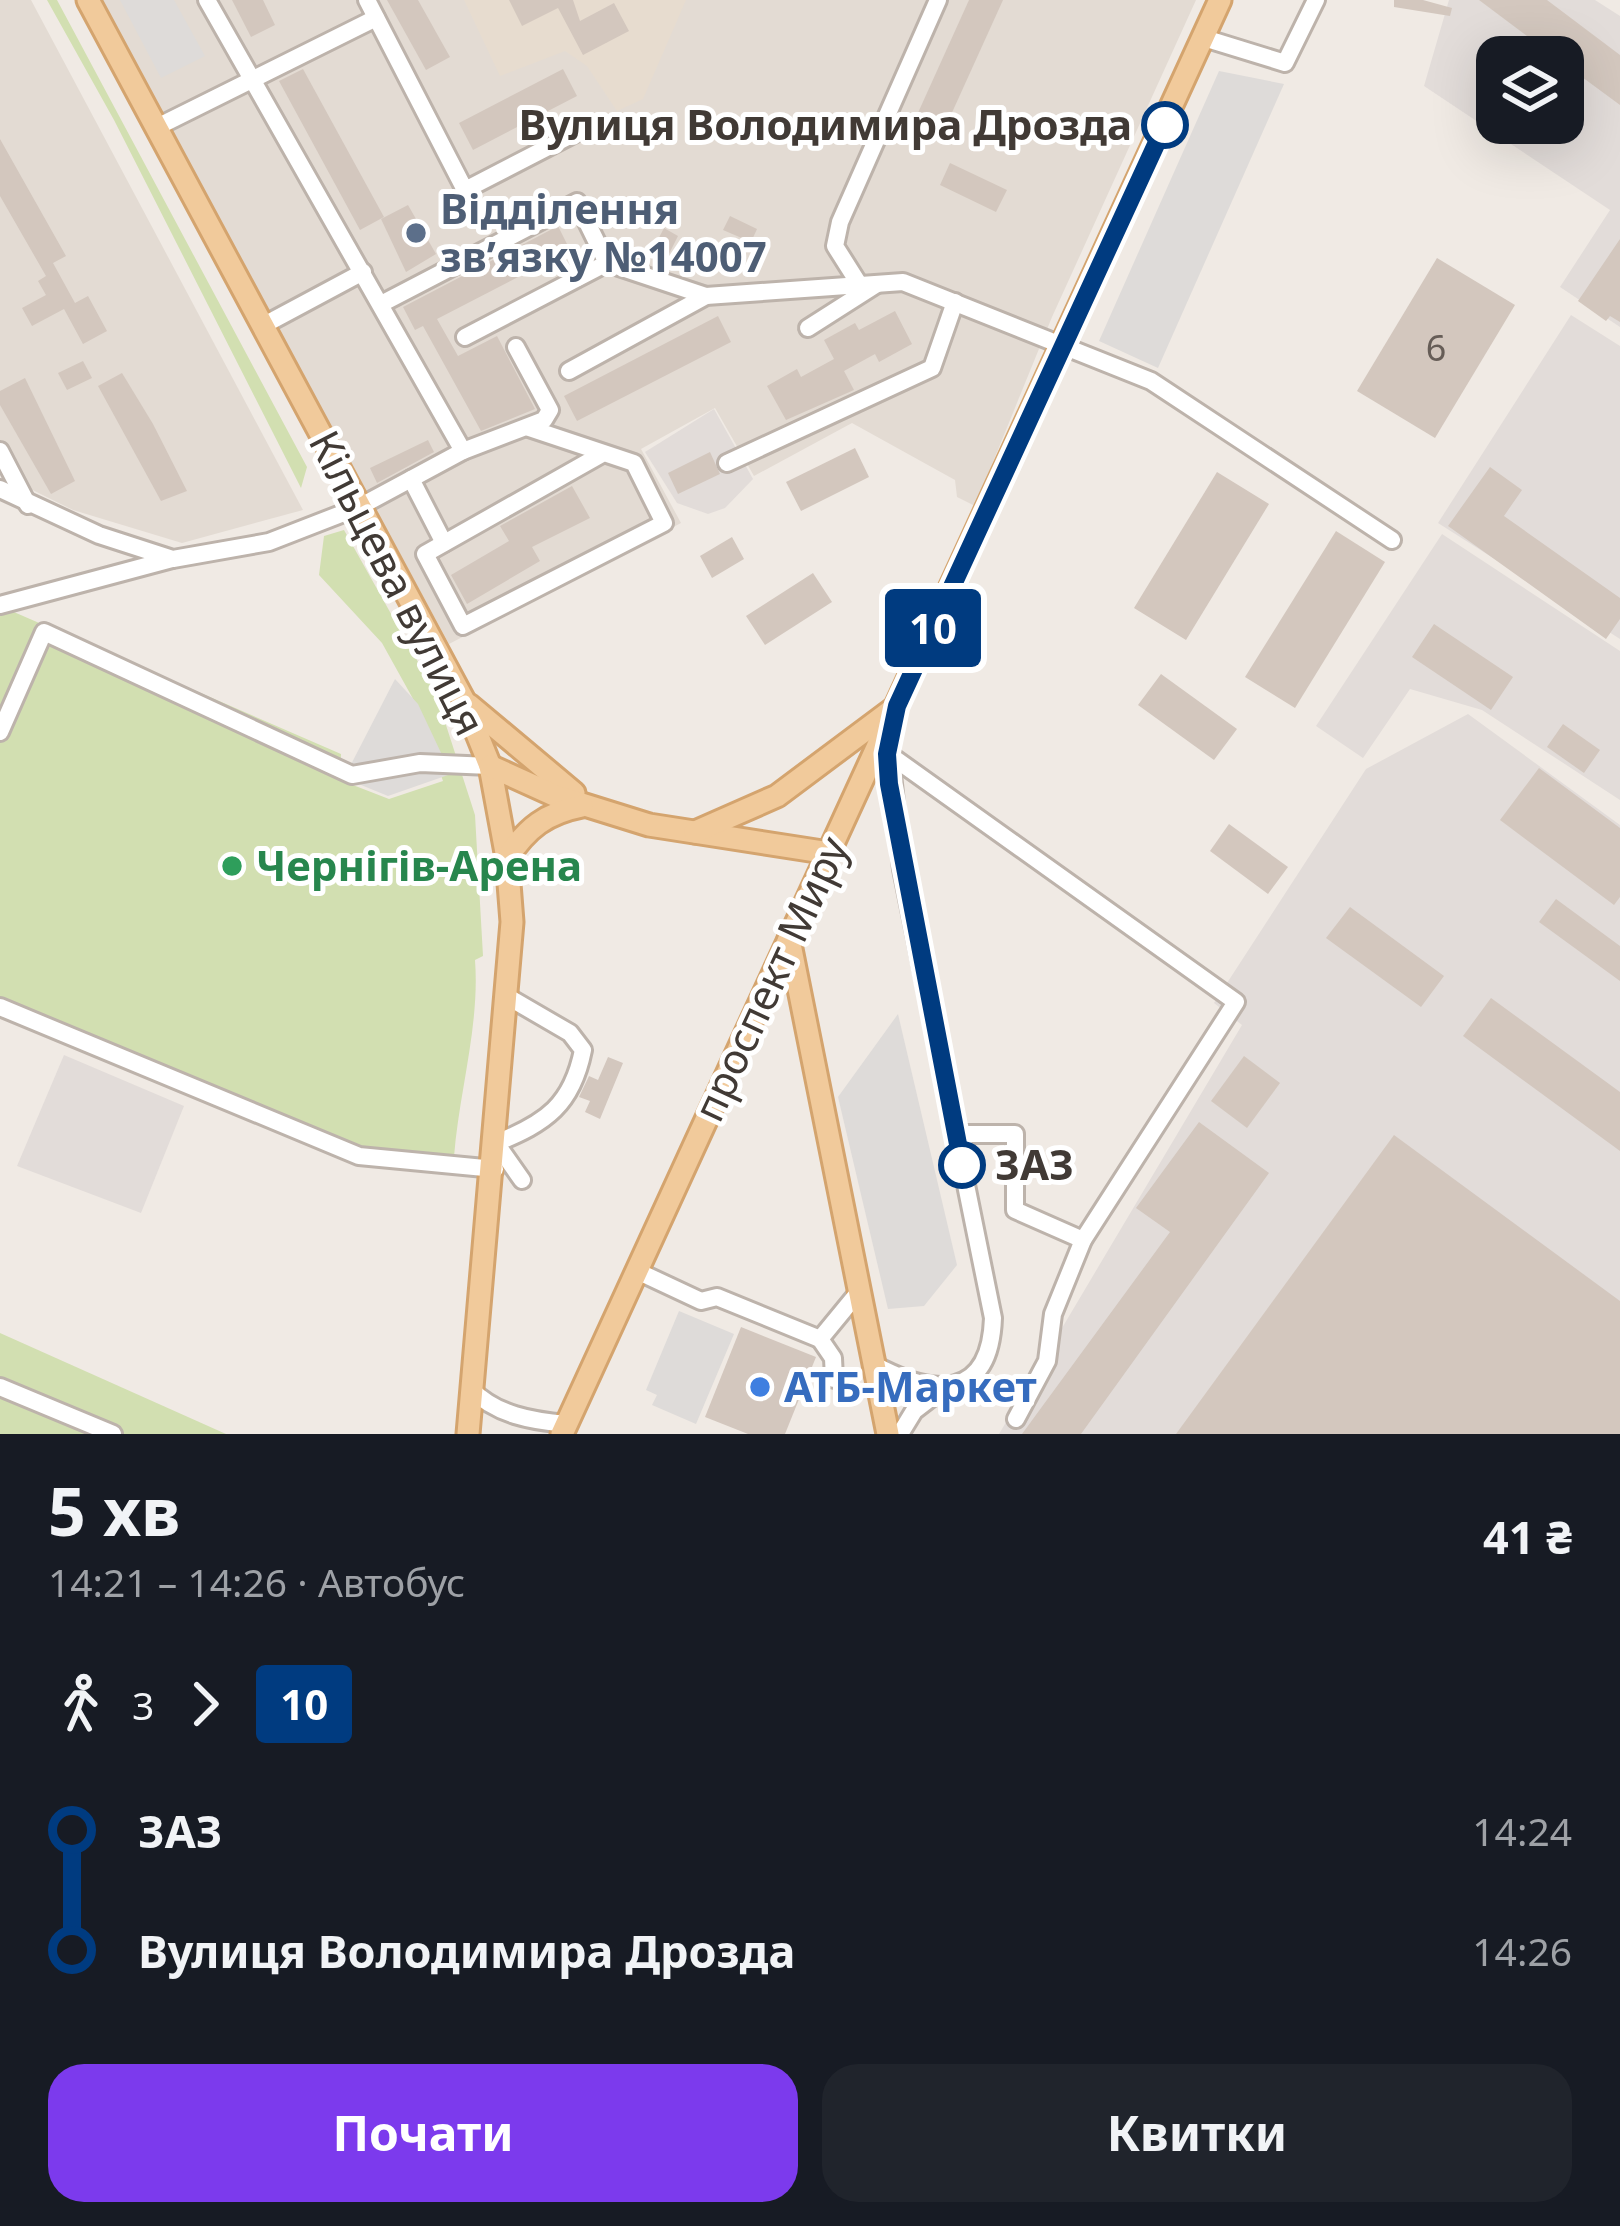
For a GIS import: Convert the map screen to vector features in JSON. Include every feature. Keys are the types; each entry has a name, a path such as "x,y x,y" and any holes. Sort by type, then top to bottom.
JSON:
{"main road":[{"name":"Кільцева вулиця","path":"88,0 463,699 490,766 507,858 512,922 495,1169 468,1434"},
{"name":"проспект Миру","path":"564,1429 1220,0"},
{"path":"463,699 589,804"},
{"path":"689,834 777,796 897,706"},
{"path":"490,766 589,804 689,834 829,853"},
{"path":"507,858 523,833 541,819 589,804"},
{"path":"789,938 857,1294 889,1434"}],"street":[{"path":"207,0 463,451"},
{"path":"367,0 465,190 591,125"},
{"path":"868,284 836,246 840,222 938,0"},
{"path":"1204,38 1285,63 1316,0"},
{"path":"155,128 376,17"},
{"path":"381,304 577,202 607,263 706,296 903,282 1064,342 1151,381 1392,540"},
{"path":"465,337 607,263"},
{"path":"264,325 363,272"},
{"path":"808,328 868,284"},
{"path":"569,370 706,296"},
{"path":"727,463 932,368 955,302"},
{"path":"0,605 173,559 268,542 359,507 463,451 529,428 550,410 516,347"},
{"path":"529,428 634,463 664,523 463,626 425,554 602,454"},
{"path":"0,451 28,506"},
{"path":"411,479 444,544"},
{"path":"0,489 28,506 173,559"},
{"path":"0,732 44,632 352,775 419,763 490,766"},
{"path":"897,706 887,754 902,869 993,1318 992,1352 978,1372 914,1411 900,1434"},
{"path":"887,754 1236,1002 1083,1240 1053,1314 1046,1361 1016,1419"},
{"path":"508,997 570,1034 583,1050 570,1093 554,1116 496,1143 522,1180"},
{"path":"0,1007 148,1081 359,1156 495,1169"},
{"path":"956,1135 1015,1134 1015,1210 1083,1240"},
{"path":"637,1270 701,1301 717,1297 820,1339 833,1358 834,1379"},
{"path":"820,1339 857,1294"},
{"path":"835,1324 864,1325"},
{"path":"873,1364 914,1386 945,1388"},
{"path":"0,1387 113,1434"},
{"path":"471,1389 485,1404 564,1429"}],"shaded area":[{"path":"0,0 31,0 303,510 182,543 73,510 0,474"},
{"path":"99,0 1196,0 1052,317 975,506 957,497 955,480 852,423 754,476 715,408 641,449 681,523 449,644"},
{"path":"120,0 174,0 205,56 161,78"},
{"path":"464,0 686,0 643,99 617,111 587,66 565,51 500,76"},
{"path":"1449,0 1595,0 1620,16 1620,327 1560,287 1610,210 1511,144 1584,144 1584,36 1476,36 1476,121 1424,86"},
{"path":"1219,71 1284,84 1158,368 1099,341"},
{"path":"1571,315 1620,346 1620,639 1438,523"},
{"path":"714,409 753,479 725,508 708,514 677,503 645,452"},
{"path":"1442,534 1620,651 1620,800 1482,710 1410,689 1363,758 1316,726"},
{"path":"395,679 418,704 451,774 388,796 344,778"},
{"path":"1468,714 1620,825 1620,1434 999,1434 1242,1025 1214,1003 1366,769"},
{"path":"898,1014 957,1265 924,1306 888,1309 838,1097"},
{"path":"64,1055 184,1106 141,1213 17,1166"},
{"path":"679,1311 734,1334 696,1424 652,1405 657,1395 646,1390"}],"green space":[{"path":"47,0 57,0 307,467 301,488 114,120"},
{"name":"Чернігів-Арена","path":"344,530 436,694 475,815 483,956 475,960 475,1009 454,1157 361,1151 0,1001 0,606 341,754 340,780 389,799 443,781 417,706 382,643 319,575 324,536"},
{"path":"0,1333 226,1434 0,1434"}],"building":[{"path":"232,0 263,0 275,25 251,37"},
{"path":"387,0 418,0 450,57 426,70"},
{"path":"509,0 573,0 580,21 614,3 629,31 583,55 558,8 522,26"},
{"path":"969,0 1003,0 945,128 917,115"},
{"path":"1394,0 1423,0 1452,8 1450,16 1394,7"},
{"path":"1479,0 1547,0 1620,55 1620,105 1584,78 1584,36 1527,36"},
{"path":"303,69 384,217 360,230 279,81"},
{"path":"563,69 577,96 473,150 459,123"},
{"path":"0,139 66,256 53,263 75,303 88,296 107,331 83,344 64,309 32,326 22,308 46,295 38,281 46,276 0,196"},
{"path":"950,163 1007,190 996,212 940,185"},
{"path":"408,205 436,254 406,272 381,219"},
{"path":"730,216 757,229 751,242 723,230"},
{"path":"558,226 570,250 437,319 458,356 497,336 535,409 481,431 423,326 415,330 403,307"},
{"path":"664,228 678,236 665,262 650,255"},
{"path":"1620,239 1620,322 1610,316 1606,321 1578,301"},
{"path":"1437,258 1515,305 1435,438 1357,391"},
{"path":"895,311 912,344 879,362 875,354 844,371 854,390 786,420 767,386 797,369 801,377 834,359 824,340 855,323 859,330"},
{"path":"718,316 731,342 577,421 564,396"},
{"path":"83,361 92,378 67,390 58,373"},
{"path":"122,373 187,491 161,501 98,386"},
{"path":"25,378 75,481 51,494 0,405 0,391"},
{"path":"428,440 434,452 377,483 370,468"},
{"path":"855,448 869,477 801,511 786,482"},
{"path":"710,452 720,474 678,494 668,473"},
{"path":"1490,467 1522,490 1504,516 1620,598 1620,619 1606,639 1448,526"},
{"path":"1217,472 1269,504 1186,640 1134,608"},
{"path":"572,486 590,518 532,547 540,561 467,604 451,575 509,541 500,526"},
{"path":"1336,531 1385,562 1295,708 1245,677"},
{"path":"732,537 744,559 712,578 700,556"},
{"path":"813,573 832,602 765,645 746,616"},
{"path":"1434,624 1513,677 1491,710 1412,657"},
{"path":"1161,674 1237,729 1214,760 1138,705"},
{"path":"1563,724 1600,750 1584,773 1547,747"},
{"path":"1539,768 1620,828 1620,897 1614,905 1500,820"},
{"path":"1229,824 1288,867 1268,894 1210,851"},
{"path":"1556,899 1620,946 1620,981 1539,922"},
{"path":"1350,907 1444,976 1421,1007 1326,938"},
{"path":"1491,998 1620,1092 1620,1151 1463,1036"},
{"path":"1244,1056 1280,1083 1247,1128 1211,1101"},
{"path":"608,1057 623,1063 600,1119 585,1112 590,1101 579,1097 589,1076 598,1080"},
{"path":"1199,1122 1269,1173 1081,1434 1022,1434 1170,1232 1136,1208"},
{"path":"1394,1135 1620,1301 1620,1434 1176,1434"},
{"name":"АТБ-Маркет","path":"741,1327 816,1357 785,1434 748,1434 705,1417"}],"bus line":[{"name":"10","path":"962,1165 902,869 887,754 897,706 1165,125"}],"place":[{"name":"Вулиця Володимира Дрозда","path":"1165,125"},
{"name":"Відділення зв’язку №14007","path":"416,233"},
{"name":"Чернігів-Арена","path":"232,866"},
{"name":"ЗАЗ","path":"962,1165"},
{"name":"АТБ-Маркет","path":"760,1387"}]}
